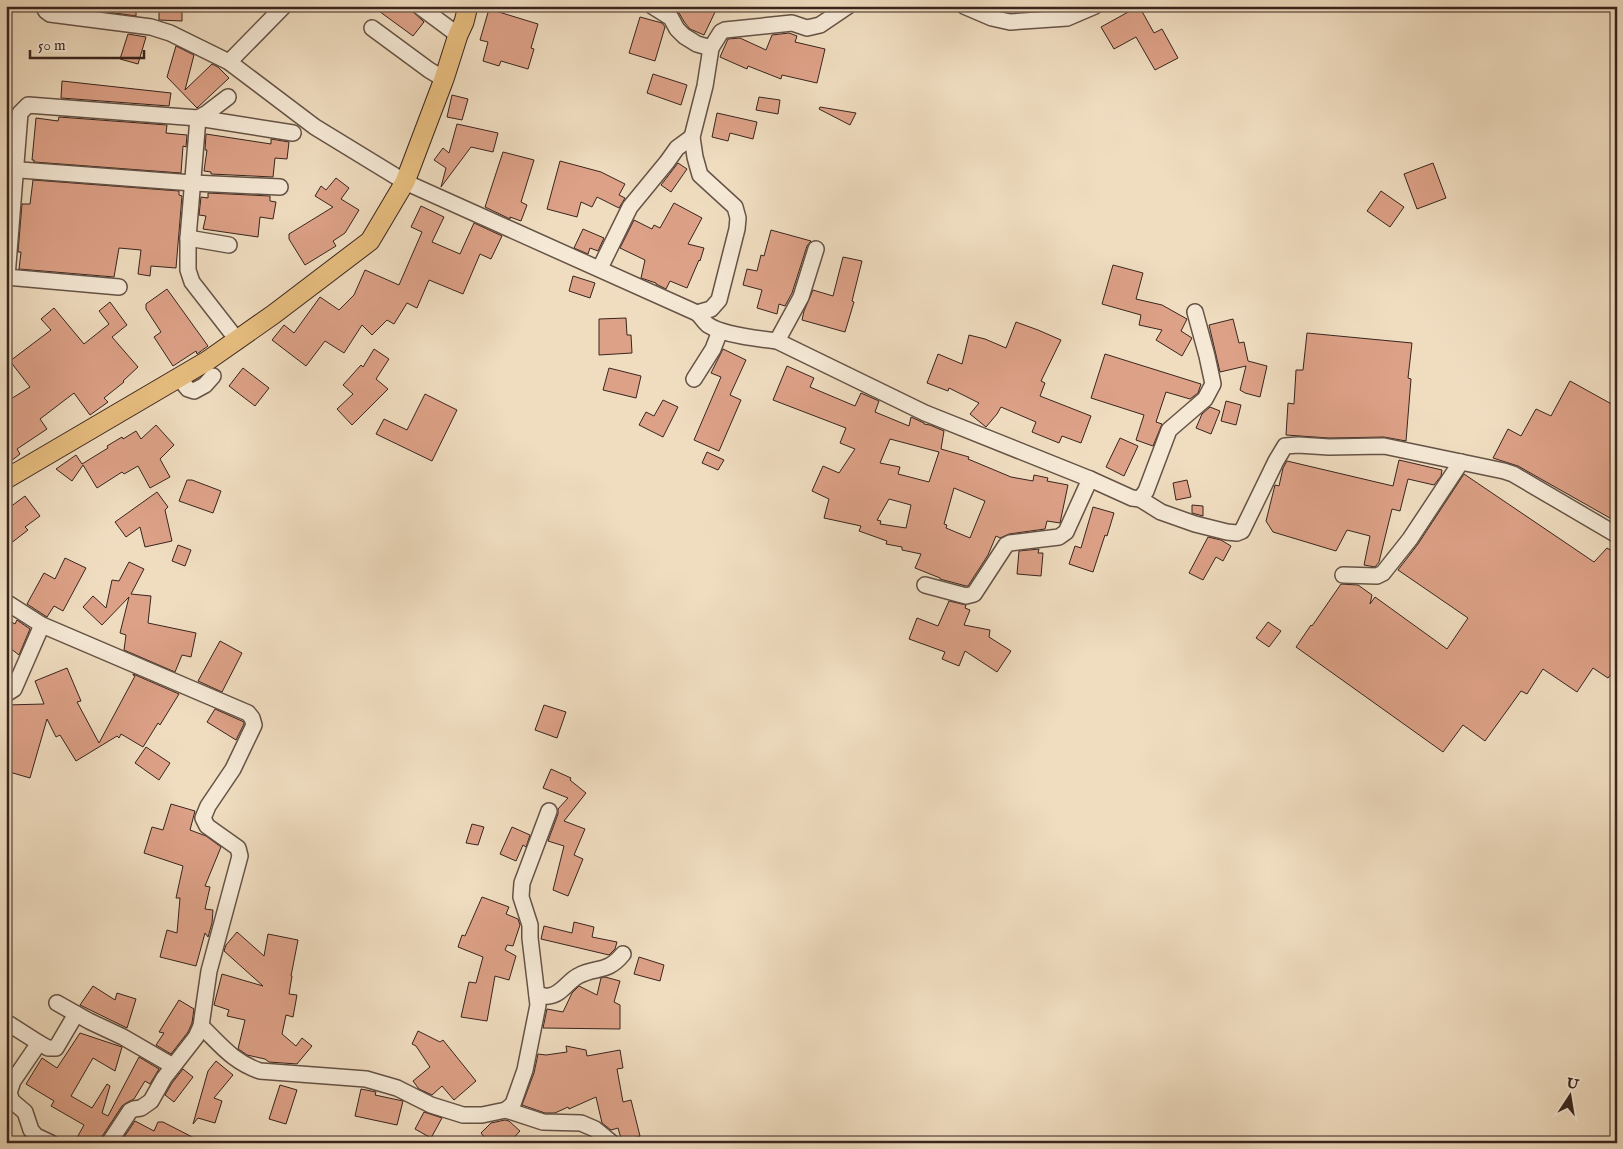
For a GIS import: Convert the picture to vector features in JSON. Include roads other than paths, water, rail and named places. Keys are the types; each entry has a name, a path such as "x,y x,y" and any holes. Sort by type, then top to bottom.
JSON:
{"main road":[{"path":"6,479 180,378 238,341 370,241 405,182 444,79 468,6"}],"street":[{"path":"43,6 46,11 53,15 160,29 229,62 315,127 405,182 697,313 707,324 720,331 751,338 777,341 925,413 1090,479 1132,498 1140,499 1161,512 1195,524 1237,533 1242,531 1284,446 1384,446 1513,474 1617,535"},
{"path":"229,62 284,6"},
{"path":"418,6 458,35"},
{"path":"652,6 671,18 684,36 697,44 711,48"},
{"path":"697,313 711,309 719,300 738,218 735,207 700,175 695,157 692,136 705,86 711,48 721,32 725,30 792,23 807,28 820,25 848,6"},
{"path":"964,6 992,18 1010,22 1067,18 1095,6"},
{"path":"372,28 444,79"},
{"path":"198,118 228,97"},
{"path":"118,287 7,277 11,169 20,113 28,105 198,118 293,133"},
{"path":"198,118 188,238 188,270 192,282 238,341"},
{"path":"600,268 630,207 677,148 692,136"},
{"path":"11,169 193,183 280,187"},
{"path":"188,238 229,245"},
{"path":"777,341 801,297 816,249"},
{"path":"1140,499 1146,491 1169,430 1205,399 1213,384 1195,312"},
{"path":"694,379 713,349 720,331"},
{"path":"180,378 188,389 194,391 205,385 213,376"},
{"path":"1344,575 1377,576 1384,573 1410,539 1461,462"},
{"path":"925,585 966,596 974,594 1006,545 1058,537 1066,532 1090,479"},
{"path":"6,602 42,625 248,712 253,719 254,725 233,769 208,806 203,818 207,826 238,848 240,856 209,971 201,1026 196,1037 172,1066 151,1101 142,1108 130,1111 109,1143"},
{"path":"6,694 14,689 42,625"},
{"path":"201,1026 233,1058 260,1071 366,1079 397,1088 431,1105 463,1115 482,1116 506,1110 513,1104 525,1070 538,1004 530,925 521,897 522,883 549,811"},
{"path":"538,995 550,996 559,992 578,975 606,968 616,962 622,954"},
{"path":"57,1004 123,1037 172,1066"},
{"path":"6,1022 48,1048 56,1048 76,1014"},
{"path":"39,1043 13,1081 9,1093 12,1102 25,1112 31,1130 36,1136 51,1143"},
{"path":"506,1110 543,1122 581,1123 595,1129 612,1143"}]}
